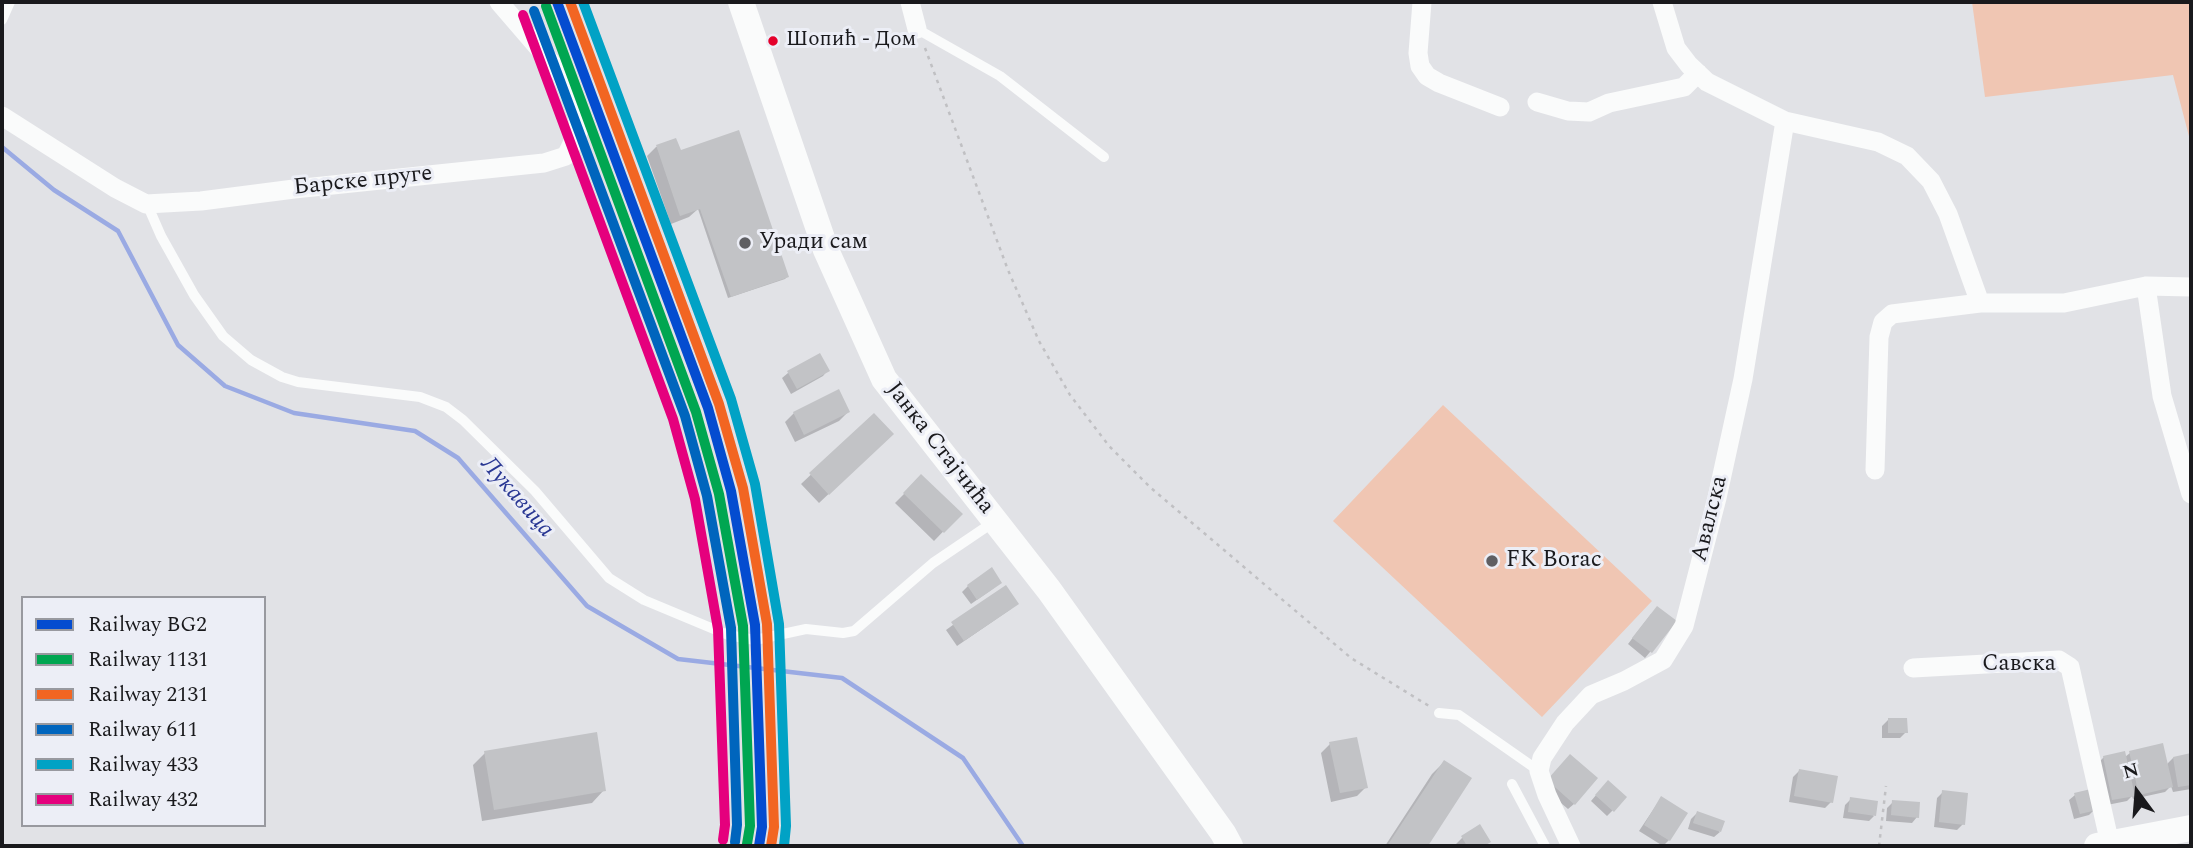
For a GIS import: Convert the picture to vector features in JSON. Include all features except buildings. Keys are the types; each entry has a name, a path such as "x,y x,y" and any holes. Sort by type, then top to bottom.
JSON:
{"street":[{"name":"Барске пруге","path":"146,204 201,201 544,163 566,156 579,130 578,111 561,75 499,2"},
{"name":"Јанка Стајчића","path":"741,2 826,250 884,379 1049,590 1230,846"},
{"path":"910,2 917,29"},
{"path":"1422,2 1418,52 1420,66 1427,76 1500,107"},
{"path":"1662,2 1676,48 1698,73 1719,88 1785,121 1878,142 1907,156 1930,181 1948,214 1980,303"},
{"path":"1536,102 1567,111 1589,112 1609,103 1684,86 1698,73"},
{"path":"2,116 81,167 146,204"},
{"name":"Авалска","path":"1539,771 1542,758 1565,723 1591,695 1662,660 1684,626 1717,498 1743,379 1785,121"},
{"path":"2146,286 2162,396 2191,494"},
{"path":"1875,470 1879,337 1883,322 1892,314 1980,303 2064,303 2146,286 2191,287"},
{"name":"Савска","path":"1913,668 2059,660 2070,667 2103,845"},
{"path":"1539,771 1571,846"},
{"path":"2103,845 2191,828"}],"lane":[{"path":"2,20 10,2"},
{"path":"917,29 1000,76 1104,157"},
{"path":"146,204 194,295 223,337 251,360 282,377 298,382 420,397 446,407 463,420 535,491 609,578 643,600 728,635 755,640 806,629 843,633 854,631 933,563 995,521"},
{"path":"1439,713 1459,715 1539,771"},
{"path":"1512,784 1545,846"}],"path":[{"path":"917,29 1008,270 1039,341 1070,394 1109,446 1151,488 1351,658 1439,713"},
{"path":"1879,846 1886,786"}],"shaded area":[{"path":"1972,2 2191,2 2191,144 2173,75 1985,97"},
{"name":"FK Borac","path":"1443,405 1652,601 1542,717 1333,521"}],"waterway":[{"name":"Лукавица","path":"2,147 54,190 118,231 178,345 225,386 294,413 415,431 458,458 587,606 678,659 842,678 963,758 1023,846"}],"rail line":[{"name":"BG2","path":"557,2 708,408 731,491 755,625 762,827 759,846"},
{"name":"2131","path":"570,2 719,404 743,488 767,624 774,827 771,846"},
{"name":"433","path":"583,2 731,399 755,484 779,624 786,826 784,846"},
{"name":"1131","path":"546,6 696,412 719,494 743,626 750,826 747,844"},
{"name":"611","path":"534,11 685,416 707,496 731,628 737,825 735,842"},
{"name":"432","path":"523,15 673,419 695,499 718,629 725,825 723,840"}],"place":[{"name":"Шопић - Дом","path":"773,41"},
{"name":"Уради сам","path":"745,243"},
{"name":"FK Borac","path":"1492,561"}]}
